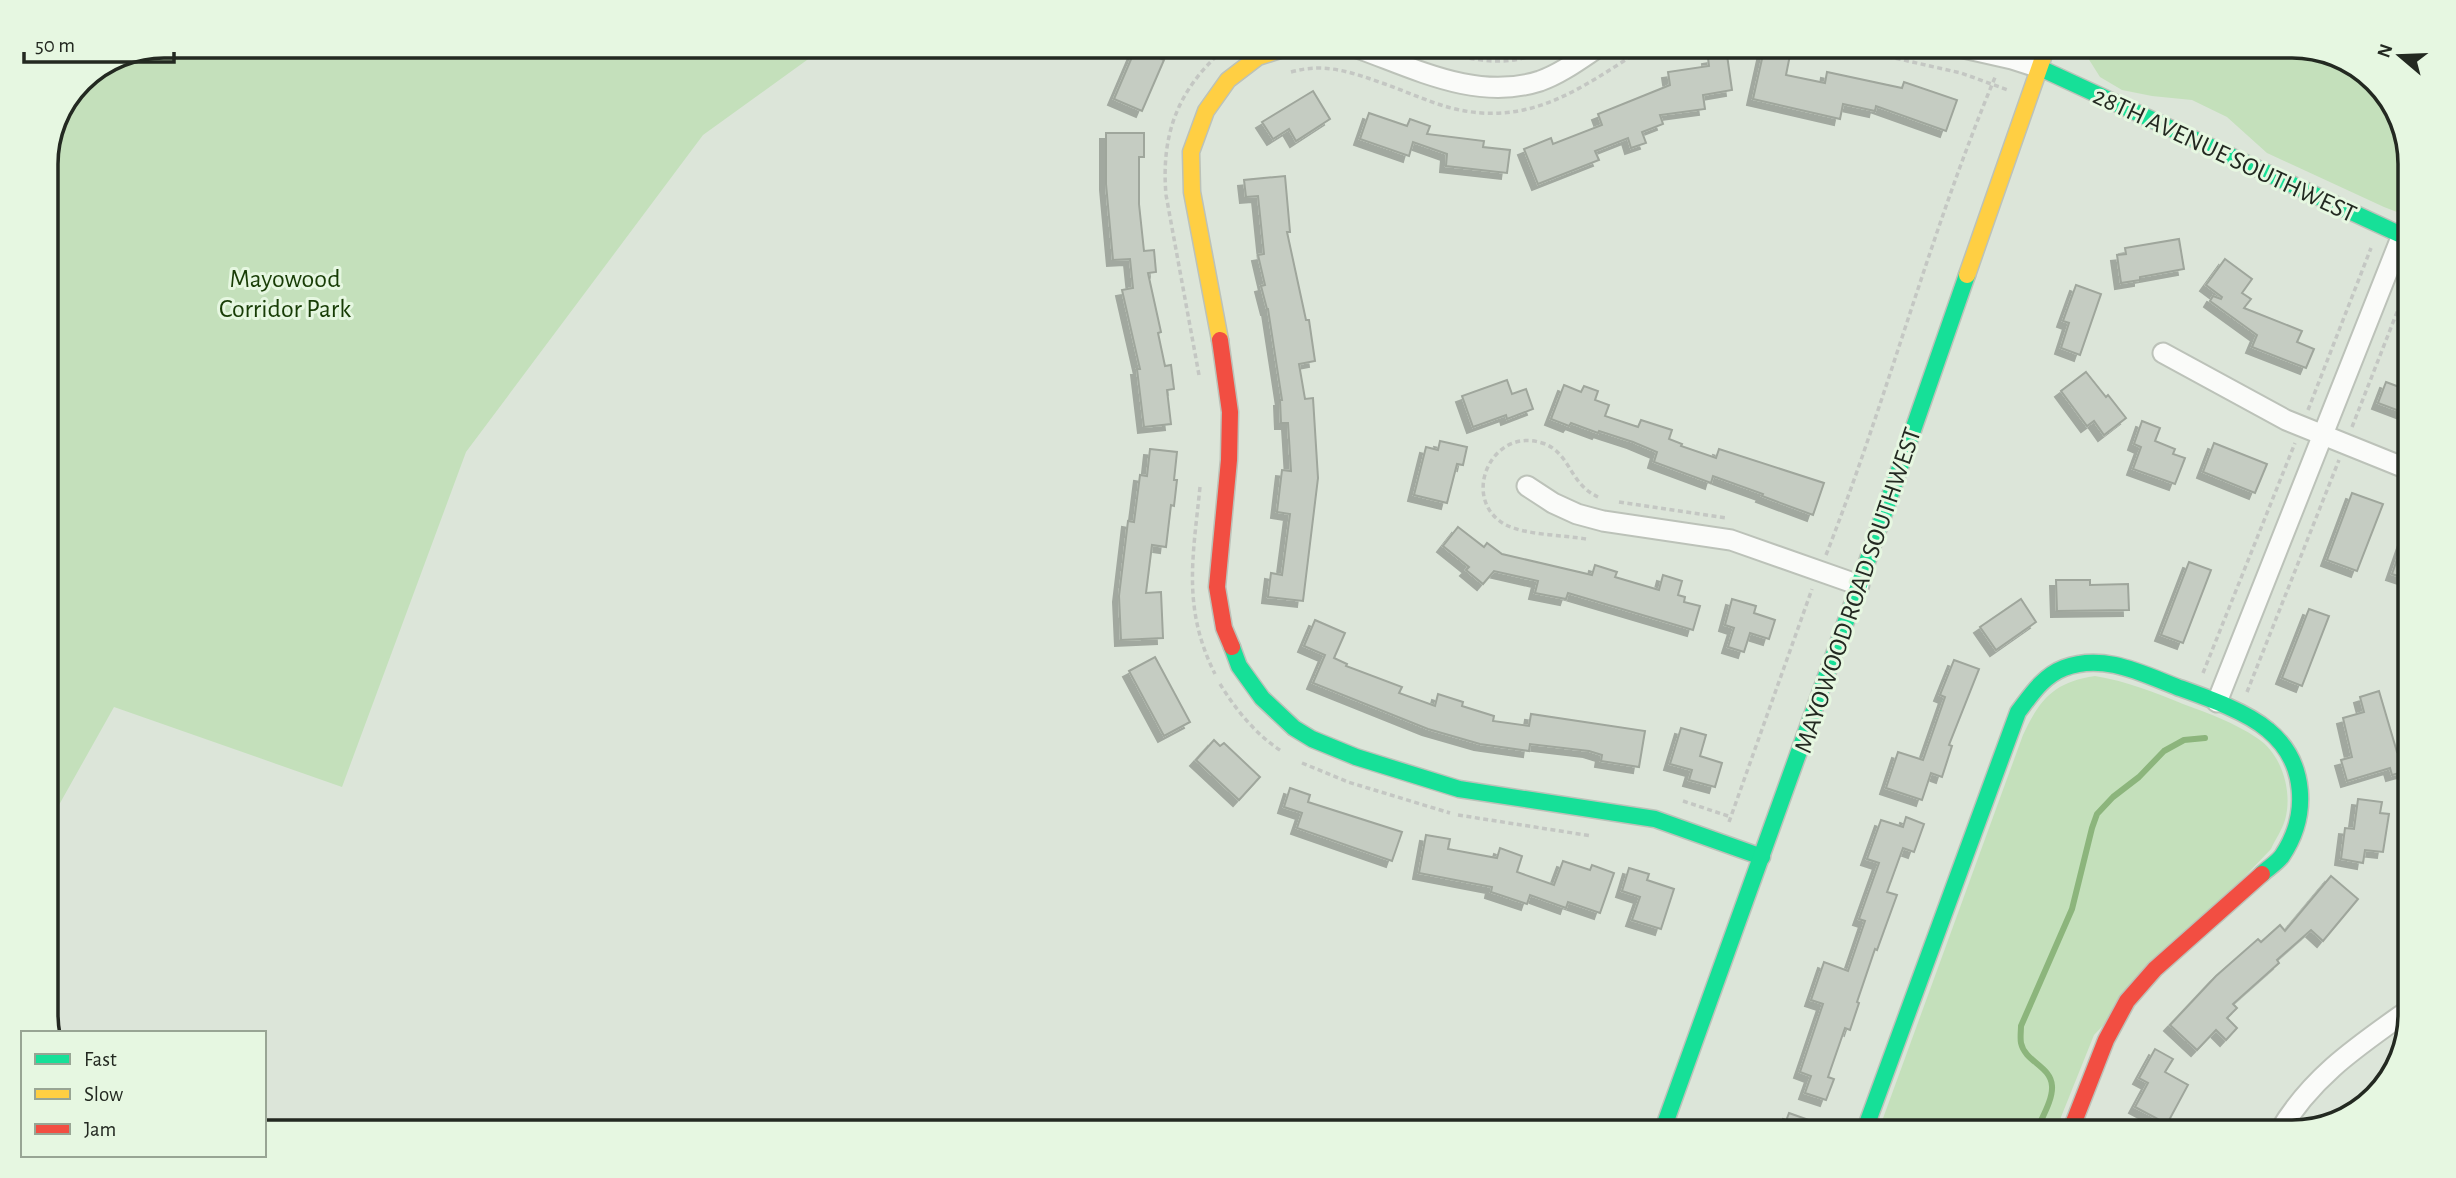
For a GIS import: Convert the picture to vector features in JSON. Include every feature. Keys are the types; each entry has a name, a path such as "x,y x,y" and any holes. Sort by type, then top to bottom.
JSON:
{"street":[{"path":"1256,58 1228,80 1217,93 1197,131 1190,161 1192,192 1228,387 1229,460 1217,587 1224,628 1239,666 1262,698 1294,728 1322,744 1356,757 1459,789 1655,819 1762,857"},
{"path":"1385,58 1457,84 1489,88 1539,81 1581,58"},
{"path":"2008,58 2040,68"},
{"name":"MAYOWOOD ROAD SOUTHWEST","path":"1666,1120 1859,585 2044,58"},
{"name":"28TH AVENUE SOUTHWEST","path":"2040,68 2398,233"},
{"path":"2217,702 2398,256"},
{"path":"2163,353 2249,402 2301,427 2398,465"},
{"path":"1527,486 1553,503 1603,521 1731,540 1859,585"},
{"path":"1868,1120 2010,730 2026,699 2048,677 2079,664 2095,662 2126,667 2217,702 2266,728 2284,748 2297,771 2301,805 2297,826 2281,858 2155,969 2127,1001 2106,1040 2075,1120"},
{"path":"2287,1120 2298,1102 2320,1078 2344,1056 2398,1018"}],"path":[{"path":"1200,381 1166,195 1165,147 1183,98 1196,77 1215,58"},
{"path":"1464,58 1490,62 1518,58"},
{"path":"1284,74 1314,67 1335,68 1450,108 1489,113 1547,105 1567,96 1628,58"},
{"path":"1828,551 1908,326 1934,238 1992,85 1961,73 1895,58"},
{"path":"2202,675 2371,250"},
{"path":"2247,692 2398,309"},
{"path":"1200,484 1191,588 1199,636 1206,657 1228,697 1259,733 1289,755"},
{"path":"1679,800 1731,817 1812,590"},
{"path":"1300,762 1348,782 1453,814 1603,837"}],"green space":[{"name":"Mayowood Corridor Park","path":"164,58 810,58 703,135 466,452 342,787 114,707 58,807 58,157 61,137 69,117 80,99 94,84 123,66"},
{"path":"2088,58 2292,58 2333,66 2362,84 2365,91 2372,94 2393,130 2398,157 2398,212 2267,153 2227,117 2192,100 2122,90 2100,77"},
{"path":"2095,676 2140,687 2212,715 2257,738 2273,754 2283,774 2288,798 2282,827 2271,849 2094,1035 2060,1120 1882,1120 2023,735 2036,711 2050,694 2081,679"}],"building":[{"path":"1132,58 1164,60 1142,111 1114,99"},
{"path":"1708,58 1727,58 1732,90 1703,95 1705,109 1660,115 1663,124 1642,132 1646,143 1631,148 1628,138 1595,151 1599,160 1538,184 1524,149 1551,138 1553,144 1602,125 1598,114 1670,85 1668,72 1709,66"},
{"path":"1762,58 1789,58 1786,75 1825,83 1827,72 1902,88 1904,82 1957,100 1946,131 1876,106 1875,111 1843,104 1840,119 1753,99"},
{"path":"1313,91 1330,119 1296,141 1289,129 1273,139 1262,122"},
{"path":"1369,113 1407,126 1410,119 1430,126 1427,134 1484,141 1483,147 1510,150 1507,173 1446,166 1447,154 1413,142 1409,156 1360,139"},
{"path":"1106,133 1144,133 1144,157 1139,157 1139,204 1144,251 1154,250 1156,272 1148,273 1161,332 1158,333 1165,366 1171,365 1174,389 1167,390 1171,424 1144,427 1137,369 1140,369 1122,290 1133,288 1130,259 1113,260 1106,184"},
{"path":"1285,176 1290,232 1287,232 1306,320 1309,320 1315,361 1299,364 1305,399 1313,398 1318,478 1303,601 1268,597 1271,573 1282,575 1290,514 1277,512 1282,470 1291,471 1288,423 1281,423 1282,400 1268,309 1261,286 1265,285 1258,255 1264,254 1258,196 1246,197 1244,180"},
{"path":"2179,239 2184,269 2121,283 2117,255 2126,254 2125,248"},
{"path":"2225,259 2252,279 2242,293 2251,299 2244,308 2302,331 2297,342 2314,349 2306,368 2252,347 2257,335 2210,301 2213,296 2222,297 2206,285"},
{"path":"2076,285 2101,294 2080,355 2061,348 2069,323 2063,321"},
{"path":"2086,372 2126,418 2104,435 2094,421 2087,426 2061,391"},
{"path":"1507,380 1512,394 1526,389 1533,409 1507,419 1506,415 1473,427 1462,396"},
{"path":"2386,382 2398,386 2398,410 2378,403"},
{"path":"1564,385 1581,392 1584,386 1598,391 1595,400 1609,405 1605,416 1638,427 1641,420 1672,430 1669,439 1682,444 1681,446 1716,458 1719,449 1824,483 1813,515 1713,476 1711,483 1654,462 1657,452 1633,442 1551,419"},
{"path":"2142,421 2160,428 2155,441 2175,449 2173,454 2185,458 2175,484 2133,469 2141,447 2134,444"},
{"path":"1440,441 1467,447 1463,465 1457,464 1447,503 1414,495 1426,447 1438,450"},
{"path":"2214,443 2267,464 2255,493 2203,472"},
{"path":"1150,449 1177,452 1174,506 1171,505 1166,547 1152,545 1146,593 1161,592 1163,638 1121,640 1119,596 1128,521 1134,522 1140,475 1147,476"},
{"path":"2352,493 2383,504 2357,571 2327,560"},
{"path":"1458,527 1484,547 1487,543 1502,554 1592,575 1595,565 1617,572 1615,577 1659,590 1663,575 1682,581 1678,595 1685,597 1684,602 1700,606 1693,630 1568,593 1566,599 1535,593 1538,581 1494,571 1483,584 1466,570 1469,567 1443,546"},
{"path":"2398,557 2398,576 2392,574"},
{"path":"2189,562 2211,570 2183,643 2161,635"},
{"path":"2056,580 2090,580 2090,585 2128,584 2129,610 2057,611"},
{"path":"1732,599 1756,606 1754,613 1775,620 1769,639 1750,633 1744,652 1728,647 1734,628 1725,625"},
{"path":"2021,599 2036,622 1996,650 1980,627"},
{"path":"2309,609 2329,616 2302,686 2282,678"},
{"path":"1315,620 1345,633 1334,658 1347,664 1346,666 1402,687 1399,693 1435,706 1438,694 1463,702 1462,706 1494,716 1493,721 1529,726 1531,714 1645,731 1639,767 1601,761 1602,755 1589,751 1530,744 1529,751 1480,744 1428,729 1313,683 1325,655 1304,646"},
{"path":"1155,657 1190,722 1164,736 1129,671"},
{"path":"1954,660 1979,669 1949,745 1952,746 1942,777 1931,773 1922,800 1886,788 1898,752 1923,760 1945,697 1940,695"},
{"path":"2379,691 2398,752 2398,773 2392,775 2390,768 2347,781 2341,760 2352,757 2343,718 2364,712 2360,697"},
{"path":"1681,728 1706,735 1700,756 1722,763 1715,787 1689,780 1692,770 1670,764"},
{"path":"1214,740 1220,746 1224,743 1260,777 1239,800 1196,760"},
{"path":"1290,788 1310,795 1308,802 1402,832 1392,861 1297,828 1302,813 1284,807"},
{"path":"2358,799 2382,802 2380,813 2389,814 2383,852 2365,850 2363,863 2341,859 2345,828 2354,829"},
{"path":"1906,817 1924,824 1914,852 1903,848 1887,892 1897,895 1877,950 1875,949 1850,1030 1845,1028 1828,1077 1834,1079 1826,1100 1805,1093 1811,1076 1800,1072 1823,1004 1811,1000 1824,962 1848,971 1865,921 1859,919 1879,863 1867,859 1881,820 1903,827"},
{"path":"1426,835 1450,839 1448,849 1497,858 1500,848 1522,856 1517,872 1554,885 1563,861 1590,870 1592,865 1614,873 1600,913 1568,902 1566,908 1530,895 1527,904 1491,892 1492,887 1419,873"},
{"path":"1629,868 1649,874 1647,880 1674,889 1661,929 1632,920 1640,897 1622,891"},
{"path":"2331,876 2358,899 2323,941 2311,930 2233,1004 2237,1008 2227,1018 2237,1028 2226,1040 2216,1030 2197,1050 2170,1025 2216,976 2258,939 2261,942 2280,925 2285,931"},
{"path":"2155,1049 2173,1059 2165,1072 2188,1085 2169,1120 2159,1120 2135,1107 2148,1083 2139,1078"},
{"path":"1789,1113 1809,1120 1786,1120"}],"waterway":[{"path":"2041,1120 2052,1091 2051,1079 2023,1049 2021,1026 2072,909 2097,814 2164,751 2184,740 2205,738"}],"traffic: fast":[{"path":"2040,68 2398,233"},
{"path":"1666,1120 1859,585 1967,275"},
{"path":"1232,647 1239,666 1262,698 1294,728 1312,739 1356,757 1459,789 1655,819 1762,857"},
{"path":"1868,1120 2018,712 2038,687 2057,671 2093,663 2122,667 2225,705 2268,730 2281,743 2297,773 2300,807 2297,824 2282,856 2262,874"}],"traffic: slow":[{"path":"1220,340 1192,192 1191,152 1206,111 1228,80 1257,58"},
{"path":"1967,275 2043,58"}],"traffic: jam":[{"path":"1220,340 1230,412 1229,460 1217,587 1224,628 1232,647"},
{"path":"2075,1120 2106,1040 2127,1001 2155,969 2262,874"}]}
